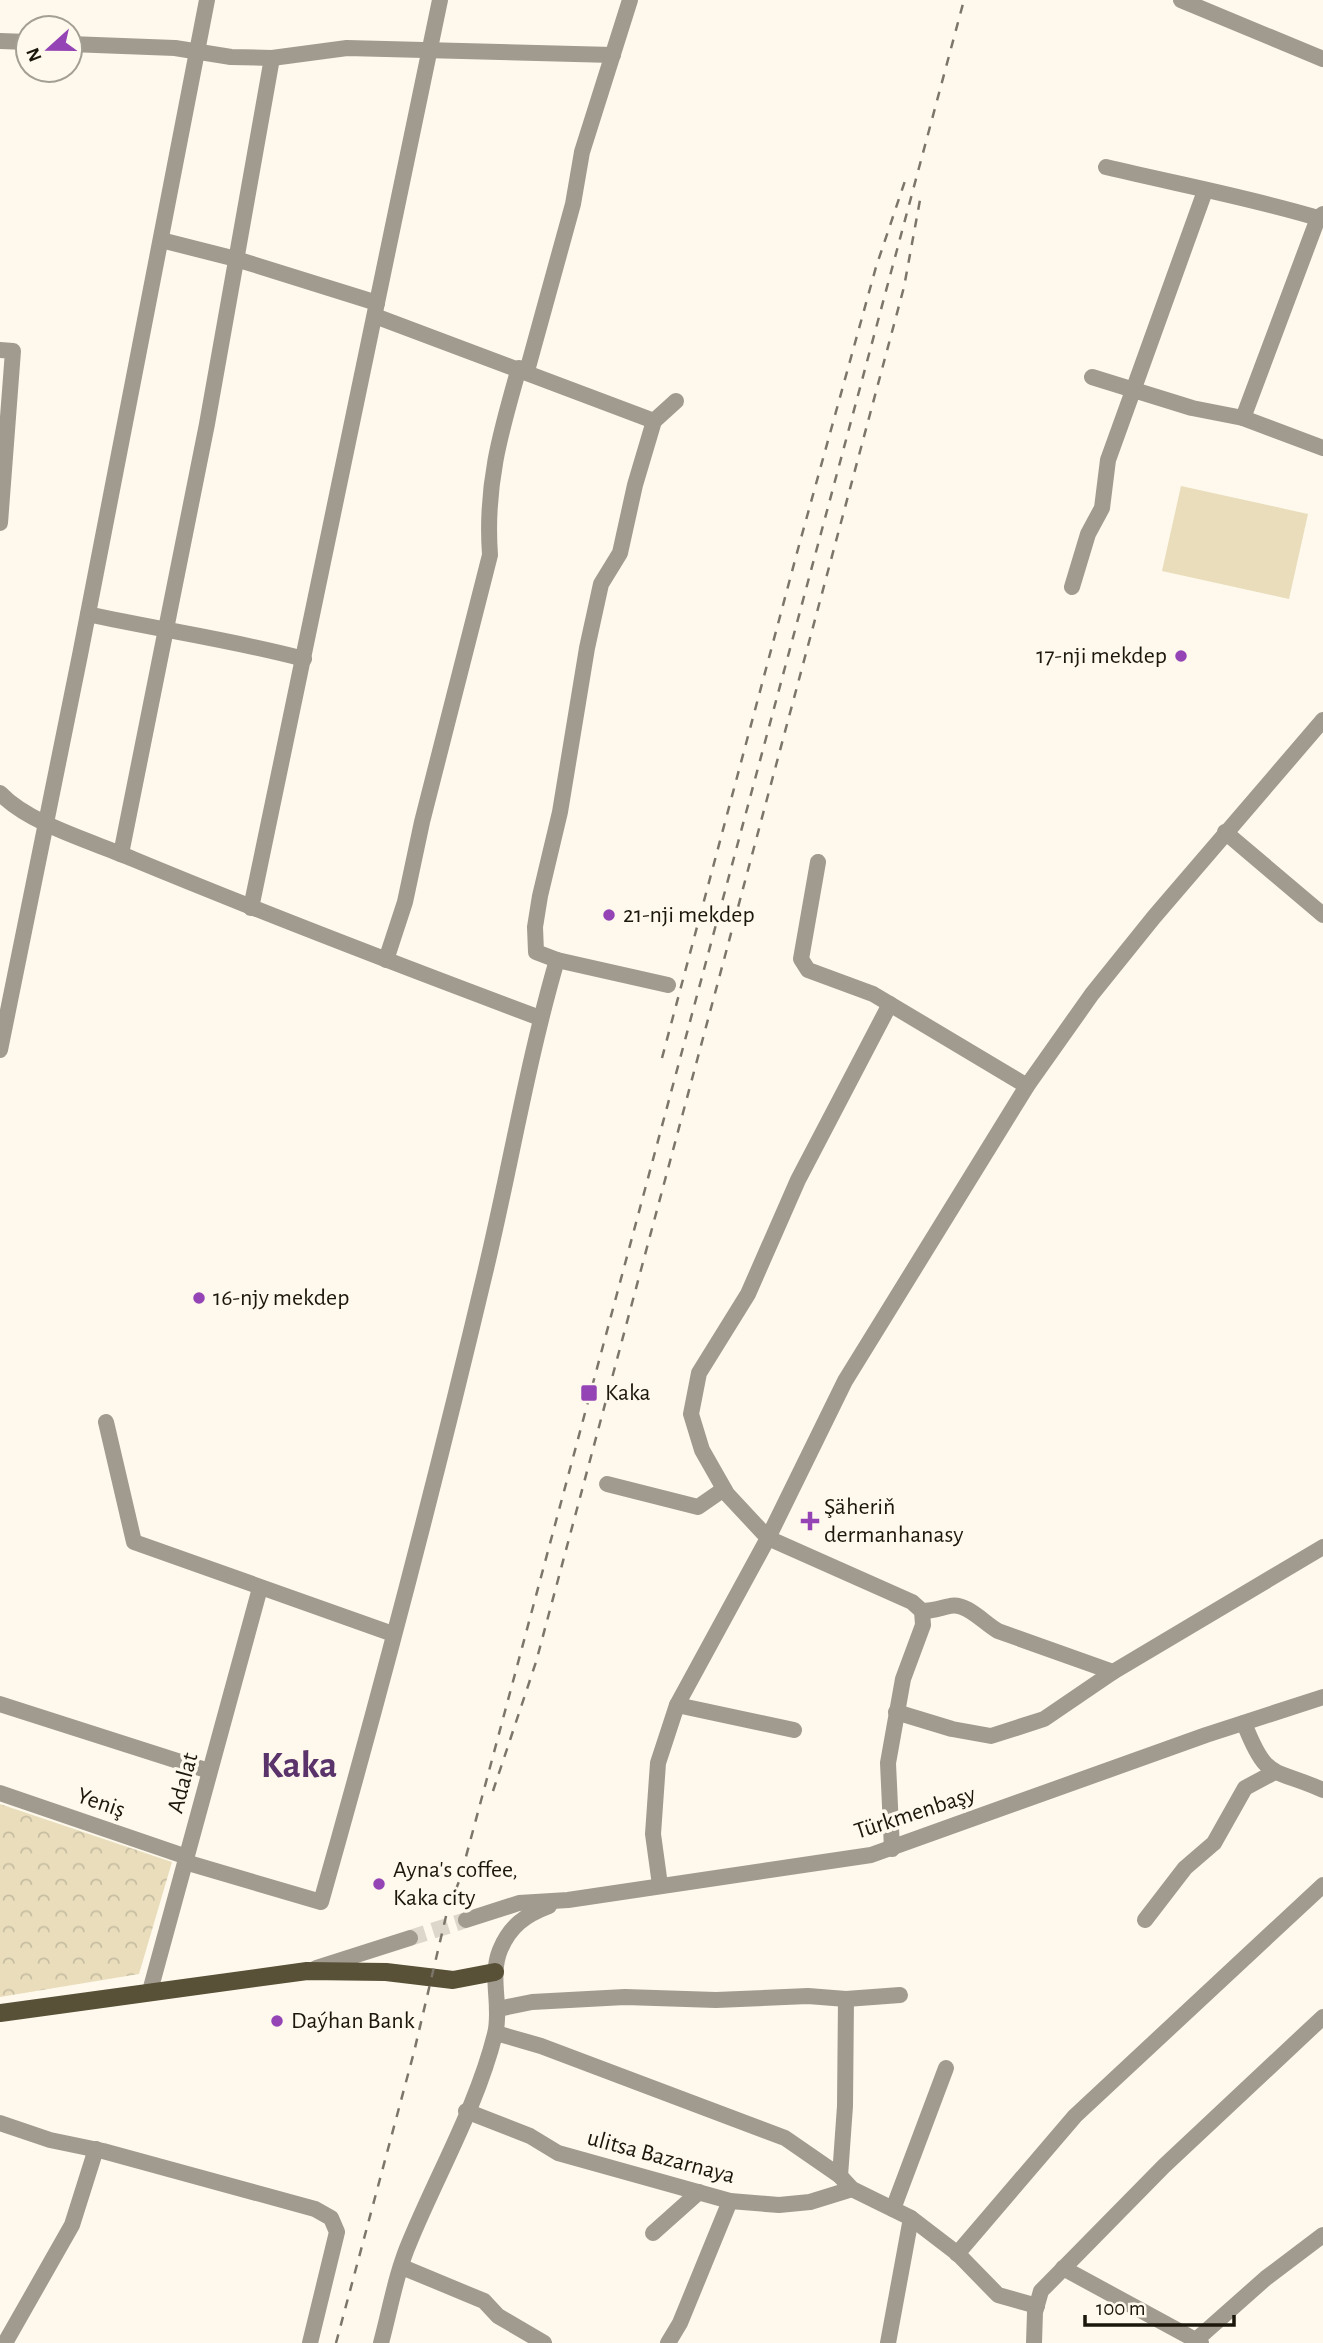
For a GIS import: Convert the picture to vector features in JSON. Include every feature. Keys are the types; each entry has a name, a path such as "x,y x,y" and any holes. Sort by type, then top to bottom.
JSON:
{"main road":[{"path":"0,2013 307,1970 386,1972 453,1980 495,1972"}],"street":[{"path":"0,1050 88,614 206,0"},
{"path":"251,908 376,309 394,210 440,0"},
{"path":"386,960 405,902 422,822 490,555 490,485 495,451 523,370 573,204 583,152 630,0"},
{"path":"1181,0 1323,59"},
{"path":"84,45 175,48 272,58 347,48 613,55"},
{"path":"121,854 167,631 272,58"},
{"path":"1106,167 1205,191 1237,194 1321,216 1243,418"},
{"path":"1072,587 1088,534 1101,508 1108,460 1205,191"},
{"path":"160,240 236,259 376,309 654,421"},
{"path":"0,350 13,351 0,523"},
{"path":"1092,377 1192,408 1243,418 1323,448"},
{"path":"668,985 557,960 536,952 534,927 560,812 587,648 601,584 620,553 635,485 654,421 676,401"},
{"path":"88,614 167,631 238,642 304,659"},
{"path":"660,1885 653,1834 658,1763 677,1705 768,1538 845,1381 1027,1086 1092,994 1225,832 1323,720"},
{"path":"0,793 46,822 121,854 251,908 540,1018"},
{"path":"1225,832 1323,915"},
{"path":"818,862 801,959 808,970 873,994 1027,1086"},
{"path":"106,1422 134,1542 393,1633 485,1273 540,1018 557,960"},
{"path":"890,1004 798,1180 748,1294 699,1373 691,1414 702,1450 724,1489 768,1538 912,1602 922,1611 937,1611 952,1605 965,1607 998,1631 1113,1672"},
{"path":"607,1484 698,1507 724,1489"},
{"path":"896,1712 952,1729 991,1736 1044,1719 1113,1672 1323,1548"},
{"name":"Adalat","path":"150,1991 260,1588"},
{"path":"892,1849 888,1763 903,1679 923,1625 922,1611"},
{"name":"Yeniş","path":"0,1793 186,1859 321,1902 393,1633"},
{"name":"Türkmenbaşy","path":"466,1920 519,1903 568,1900 871,1855 1323,1697"},
{"path":"0,1704 209,1771"},
{"path":"677,1705 793,1730"},
{"path":"1244,1723 1256,1755 1273,1773 1323,1790"},
{"path":"1145,1920 1185,1868 1214,1843 1245,1788 1273,1773"},
{"path":"957,2253 1074,2116 1323,1885"},
{"path":"381,2343 408,2244 466,2111 496,2033 498,2009 495,1972 499,1953 512,1927 533,1912 568,1900"},
{"path":"307,1970 410,1938"},
{"path":"498,2009 532,2002 625,1997 716,2000 808,1996 846,1999 900,1995"},
{"path":"840,2176 845,2106 846,1999"},
{"path":"0,2013 0,2022"},
{"path":"1034,2343 1041,2291 1174,2157 1323,2017"},
{"path":"496,2033 541,2046 785,2138 840,2176 852,2189 911,2218 957,2253 998,2295 1037,2306"},
{"path":"894,2209 946,2068"},
{"name":"ulitsa Bazarnaya","path":"466,2111 530,2136 558,2153 730,2201 779,2205 810,2202 852,2189"},
{"path":"0,2123 50,2140 96,2149 315,2209 331,2218 337,2232 310,2343"},
{"path":"5,2343 72,2225 96,2149"},
{"path":"653,2233 699,2192"},
{"path":"668,2343 680,2323 730,2201"},
{"path":"888,2343 911,2218"},
{"path":"1063,2268 1198,2341 1266,2278 1323,2235"},
{"path":"402,2267 484,2301 498,2316 544,2343"}],"green space":[{"path":"1181,486 1308,514 1289,599 1162,571"},
{"path":"0,1804 172,1862 139,1974 0,1997"}],"tunnel":[{"path":"410,1938 466,1920"}],"railway":[{"path":"336,2343 414,2052 447,1912 460,1879 964,0"},
{"path":"662,1058 876,267 907,175"},
{"path":"493,1791 536,1662 904,287 920,200"}],"place":[{"name":"17-nji mekdep","path":"1181,656"},
{"name":"21-nji mekdep","path":"609,915"},
{"name":"16-njy mekdep","path":"199,1298"},
{"name":"Kaka","path":"589,1393"},
{"name":"Şäheriň dermanhanasy","path":"810,1521"},
{"name":"Ayna's coffee, Kaka city","path":"379,1884"},
{"name":"Daýhan Bank","path":"277,2021"}],"district":[{"name":"Kaka","path":"299,1766"}]}
